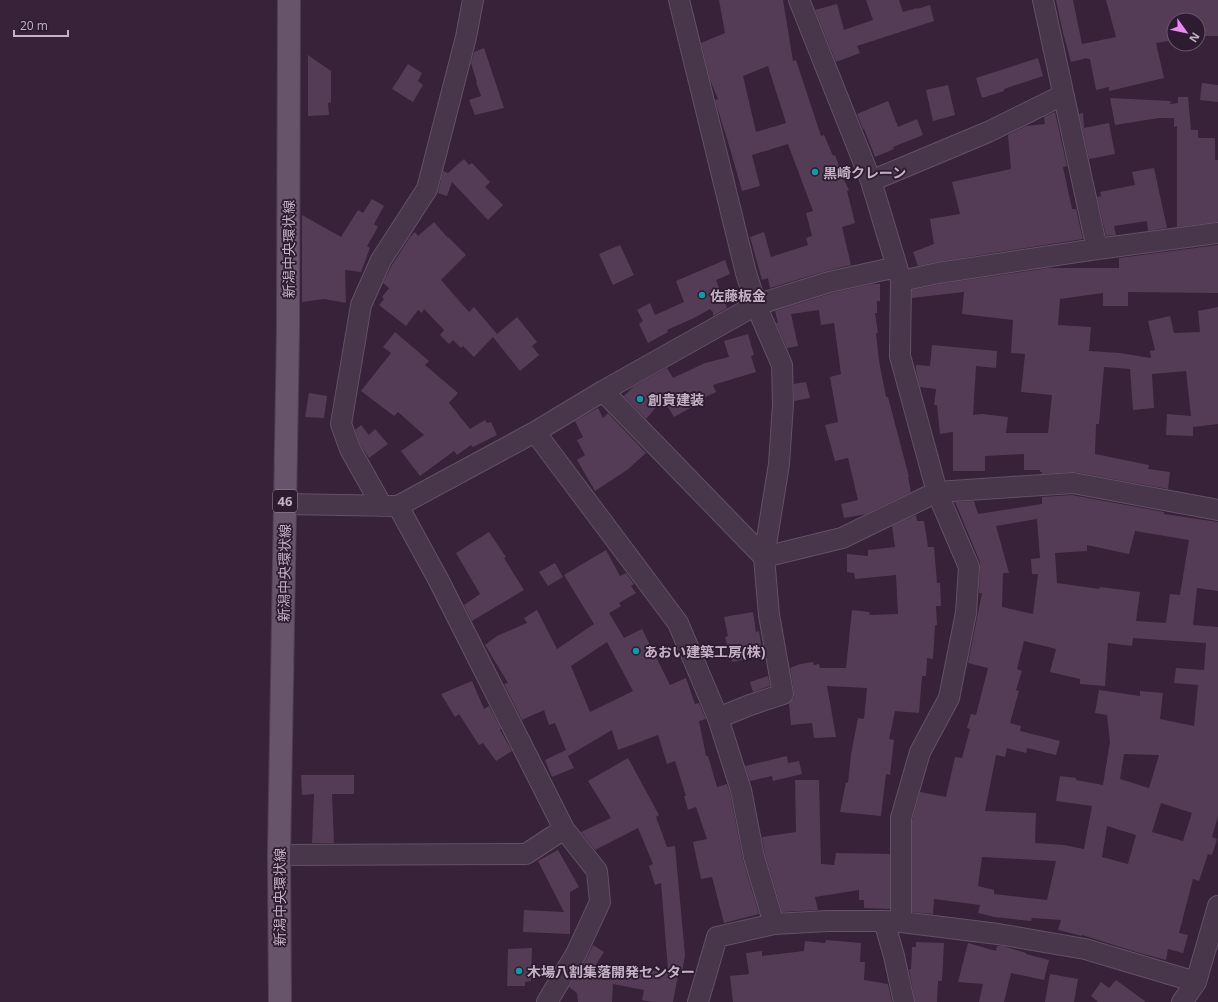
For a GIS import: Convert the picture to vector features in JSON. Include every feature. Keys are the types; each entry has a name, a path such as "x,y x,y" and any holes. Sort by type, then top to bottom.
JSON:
{"main road":[{"name":"新潟中央環状線","path":"280,1002 279,855 288,332 289,0"}],"street":[{"path":"474,0 427,189 381,260 361,305 341,424 350,450 390,506 438,579 564,829 597,871 600,902 576,954 547,1002"},
{"path":"679,0 746,272 756,305 782,365 783,404 779,464 764,557 769,614 783,694 718,718"},
{"path":"799,0 871,181 899,274 900,356 937,492 969,567 966,614 948,698 920,752 901,818 892,922 894,956 904,1002"},
{"path":"1043,0 1097,249"},
{"path":"871,181 988,132 1063,95"},
{"path":"285,504 390,506 535,432 602,391 756,305 829,282 899,274 938,273 1097,249 1218,233"},
{"path":"602,391 764,557"},
{"path":"535,432 678,623 718,718 741,790 754,857 774,924"},
{"path":"764,557 842,538 937,492 1073,483 1218,510"},
{"path":"279,855 526,854 564,829"},
{"path":"1182,1002 1196,982 1218,906"},
{"path":"698,1002 717,937 774,924 828,921 892,922 998,934 1086,949 1196,982"}],"building":[{"path":"719,0 783,0 793,61 796,60 821,136 824,135 833,156 835,155 840,169 839,170 849,190 847,191 855,223 842,227 851,265 770,288 768,278 762,280 750,237 764,232 771,257 808,245 806,238 812,236 806,213 813,211 788,144 752,155 760,186 742,191 715,100 718,99 710,80 701,43 725,33","holes":["768,66 786,123 756,132 743,76"]},
{"path":"866,0 899,0 903,12 930,5 934,21 857,46 860,53 836,62 815,10 837,4 844,30 873,20"},
{"path":"1056,0 1073,0 1082,44 1116,37 1106,0 1218,0 1218,36 1206,36 1206,12 1166,12 1166,41 1156,43 1164,78 1109,91 1109,87 1096,90 1090,59 1087,58 1071,62"},
{"path":"484,48 504,108 475,115 469,100 481,96 471,63 474,52"},
{"path":"308,55 331,71 331,102 328,103 329,115 308,116"},
{"path":"1038,58 1043,76 982,98 976,78"},
{"path":"408,64 422,73 418,81 423,85 413,102 392,89"},
{"path":"1202,83 1218,85 1218,102 1200,100"},
{"path":"948,85 955,115 933,121 926,90"},
{"path":"1178,97 1188,97 1191,130 1198,130 1198,138 1215,138 1215,160 1218,160 1218,222 1177,227 1177,126 1174,127 1174,118 1159,118 1115,125 1110,98 1171,101 1170,104 1178,103"},
{"path":"888,101 898,127 917,119 923,135 893,147 894,149 875,157 857,114"},
{"path":"1055,112 1067,166 1063,167 1072,209 1076,209 1083,239 918,266 913,252 934,244 930,219 960,214 952,182 1011,169 1008,135 1026,126 1045,124 1044,117"},
{"path":"1083,113 1084,128 1109,123 1115,154 1089,159 1079,114"},
{"path":"464,159 469,165 472,163 490,182 485,187 503,205 488,220 452,182 447,196 438,193 443,171 448,173"},
{"path":"1154,168 1167,228 1148,231 1147,221 1114,226 1116,235 1106,236 1097,197 1101,196 1100,192 1135,185 1132,172"},
{"path":"372,199 384,206 374,224 378,227 367,246 370,248 361,272 345,270 346,303 324,299 302,302 302,215 341,237 358,210 363,213"},
{"path":"434,222 466,255 441,280 469,312 474,307 497,334 496,335 517,317 537,342 532,346 539,355 520,371 493,337 474,357 463,346 461,348 453,340 449,344 440,335 444,330 424,309 422,313 418,310 406,326 379,305 384,299 382,297 389,288 383,283 392,265 410,237 415,232 418,236"},
{"path":"620,245 634,275 613,285 599,254"},
{"path":"1218,245 1218,293 1128,292 1128,306 1103,306 1103,293 1060,299 1058,325 1091,327 1089,351 1120,353 1151,358 1150,351 1155,350 1148,321 1170,316 1174,333 1200,332 1198,311 1218,307 1218,424 1193,427 1193,436 1166,435 1167,414 1191,416 1186,371 1152,374 1154,408 1133,410 1130,369 1104,367 1099,424 1096,424 1095,454 1149,465 1148,469 1170,472 1168,489 1075,472 1041,474 1042,472 1040,472 1040,470 1024,470 1024,454 985,456 985,471 953,471 953,432 940,434 937,405 934,405 936,389 920,387 916,370 916,365 930,366 932,345 997,351 996,368 976,366 973,415 982,414 1008,417 1006,433 1048,433 1052,395 1021,392 1025,354 1011,353 1013,320 962,314 964,292 912,298 912,290 940,284 1049,268 1119,268 1119,258"},
{"name":"佐藤板金","path":"725,260 730,274 716,280 727,308 713,316 713,312 710,309 667,330 668,332 648,343 639,324 643,321 637,310 650,303 655,315 684,302 676,281"},
{"path":"872,284 880,284 880,301 877,301 877,313 875,313 878,333 876,333 879,361 886,397 888,397 909,477 911,492 866,514 844,518 841,504 858,500 848,458 835,461 825,425 838,422 830,377 841,374 834,323 821,325 819,310 791,314 798,346 787,348 776,323 778,323 775,311 832,293"},
{"path":"395,332 429,361 425,365 458,393 449,403 470,429 485,420 487,423 491,422 497,435 473,447 471,445 457,455 454,451 420,476 401,451 424,435 398,412 394,416 361,391 391,353 383,347"},
{"path":"748,334 754,355 751,356 756,372 713,385 716,392 699,400 701,402 674,417 663,399 646,419 624,396 633,387 667,368 673,378 705,363 729,357 724,341"},
{"path":"806,382 810,398 794,401 794,384"},
{"path":"309,393 327,396 324,418 305,417"},
{"path":"598,408 603,418 608,413 646,453 627,470 595,491 577,460 585,455 577,440 583,437 575,421"},
{"path":"361,425 369,435 375,429 388,444 369,458 360,444 355,430"},
{"path":"1072,495 1164,512 1164,514 1218,522 1218,591 1197,588 1193,625 1218,627 1218,816 1212,837 1217,839 1212,855 1208,854 1199,881 1193,879 1179,933 1188,935 1183,953 1168,949 1166,960 1082,935 1058,930 1061,920 1032,918 1031,921 994,917 978,913 980,905 934,899 933,914 912,912 912,820 920,792 946,797 955,757 962,758 970,729 967,728 971,714 976,715 988,668 968,663 982,593 979,593 980,562 955,502 974,501 978,514 1042,504 1042,497","holes":["1037,519 1040,558 1031,559 1032,574 1038,574 1033,614 1002,607 1003,573 1009,573 996,526","1135,531 1189,540 1180,595 1170,594 1166,623 1136,621 1140,592 1100,587 1099,589 1057,583 1055,553 1087,551 1087,545 1129,554","1133,638 1206,643 1204,670 1176,668 1174,683 1198,685 1194,726 1160,719 1163,693 1140,691 1140,696 1099,690 1095,713 1107,715 1110,742 1103,785 1076,780 1076,778 1060,776 1056,801 1092,806 1084,849 1064,845 1035,843 1036,813 985,811 996,755 1005,757 1007,748 1026,753 1027,748 1056,755 1060,741 1020,731 1021,726 1010,723 1019,691 1016,690 1022,671 1017,669 1024,641 1056,649 1050,672 1080,679 1080,684 1105,686 1108,643 1132,646","1124,754 1159,755 1149,788 1120,779","1161,803 1192,813 1183,841 1152,832","1107,826 1136,835 1128,864 1102,857","982,857 1056,861 1047,900 994,894 994,890 978,886"]},
{"path":"916,515 917,521 924,521 928,547 934,547 937,583 940,583 941,606 936,606 937,625 935,625 933,659 927,658 926,676 922,676 919,713 895,711 889,739 894,740 890,775 886,774 881,816 840,812 846,782 848,783 851,754 858,718 864,719 867,688 827,686 836,737 814,738 812,723 791,725 789,703 794,698 794,692 790,668 800,664 813,662 814,665 819,664 820,668 846,668 852,610 869,612 870,615 898,614 896,575 855,579 854,573 847,572 847,554 868,556 868,550 895,547 892,526"},
{"path":"489,532 506,557 504,558 524,590 472,621 464,605 480,594 456,553"},
{"path":"606,550 620,576 626,573 634,584 631,586 636,593 619,603 621,606 609,613 624,638 642,629 670,685 686,678 695,704 699,703 706,719 699,721 706,756 708,756 717,787 727,784 743,860 759,914 724,923 712,877 701,879 693,842 707,839 696,807 688,810 684,796 686,796 675,761 667,764 658,735 618,750 612,730 568,756 574,768 552,777 545,760 566,750 555,723 549,725 544,710 522,720 504,684 508,683 485,645 497,636 527,623 524,618 537,610 557,649 594,624 564,575","holes":["607,642 633,691 590,712 571,666"]},
{"path":"555,563 563,577 548,586 539,572"},
{"path":"753,612 756,632 759,631 763,656 732,662 725,637 728,636 724,617"},
{"path":"768,676 770,686 753,692 750,682"},
{"path":"472,681 484,709 489,706 512,751 496,761 483,743 479,745 459,714 455,717 441,694"},
{"path":"787,756 788,763 799,761 802,774 773,781 772,776 750,781 745,766"},
{"path":"628,758 659,815 656,817 667,847 675,846 685,955 682,972 668,970 661,883 655,885 649,866 653,864 638,828 595,850 581,832 611,818 588,781"},
{"path":"301,775 354,775 354,794 332,794 334,843 312,843 314,794 302,795"},
{"path":"795,780 819,780 821,864 834,865 836,853 890,854 890,909 864,908 864,900 859,900 859,890 815,897 818,910 782,912 765,854 762,837 796,832"},
{"path":"558,850 579,887 570,892 570,934 523,932 524,910 564,912 538,861"},
{"path":"826,940 861,943 860,962 865,962 864,980 888,984 892,1002 733,1002 730,976 749,974 746,953 762,951 762,956 804,951 805,941 825,943"},
{"path":"916,942 944,943 942,981 938,981 937,1002 915,1002 909,969 911,969 912,947 916,947"},
{"path":"968,943 996,951 997,946 1003,946 1049,960 1044,980 1011,973 1004,1002 979,1002 983,984 958,982"},
{"path":"593,945 604,952 590,974 630,974 631,967 678,975 673,1002 653,1002 642,1000 644,990 613,984 612,1002 578,1002 577,993 569,987 586,960"},
{"name":"木場八割集落開発センター","path":"532,948 531,981 525,982 525,986 507,986 508,949"},
{"path":"1050,974 1078,979 1074,1002 1045,1002"},
{"path":"1116,980 1146,1002 1098,1002 1091,996 1101,982 1109,988"}],"place":[{"name":"黒崎クレーン","path":"815,172"},
{"name":"佐藤板金","path":"702,295"},
{"name":"創貴建装","path":"640,399"},
{"name":"あおい建築工房(株)","path":"636,651"},
{"name":"木場八割集落開発センター","path":"519,971"}]}
